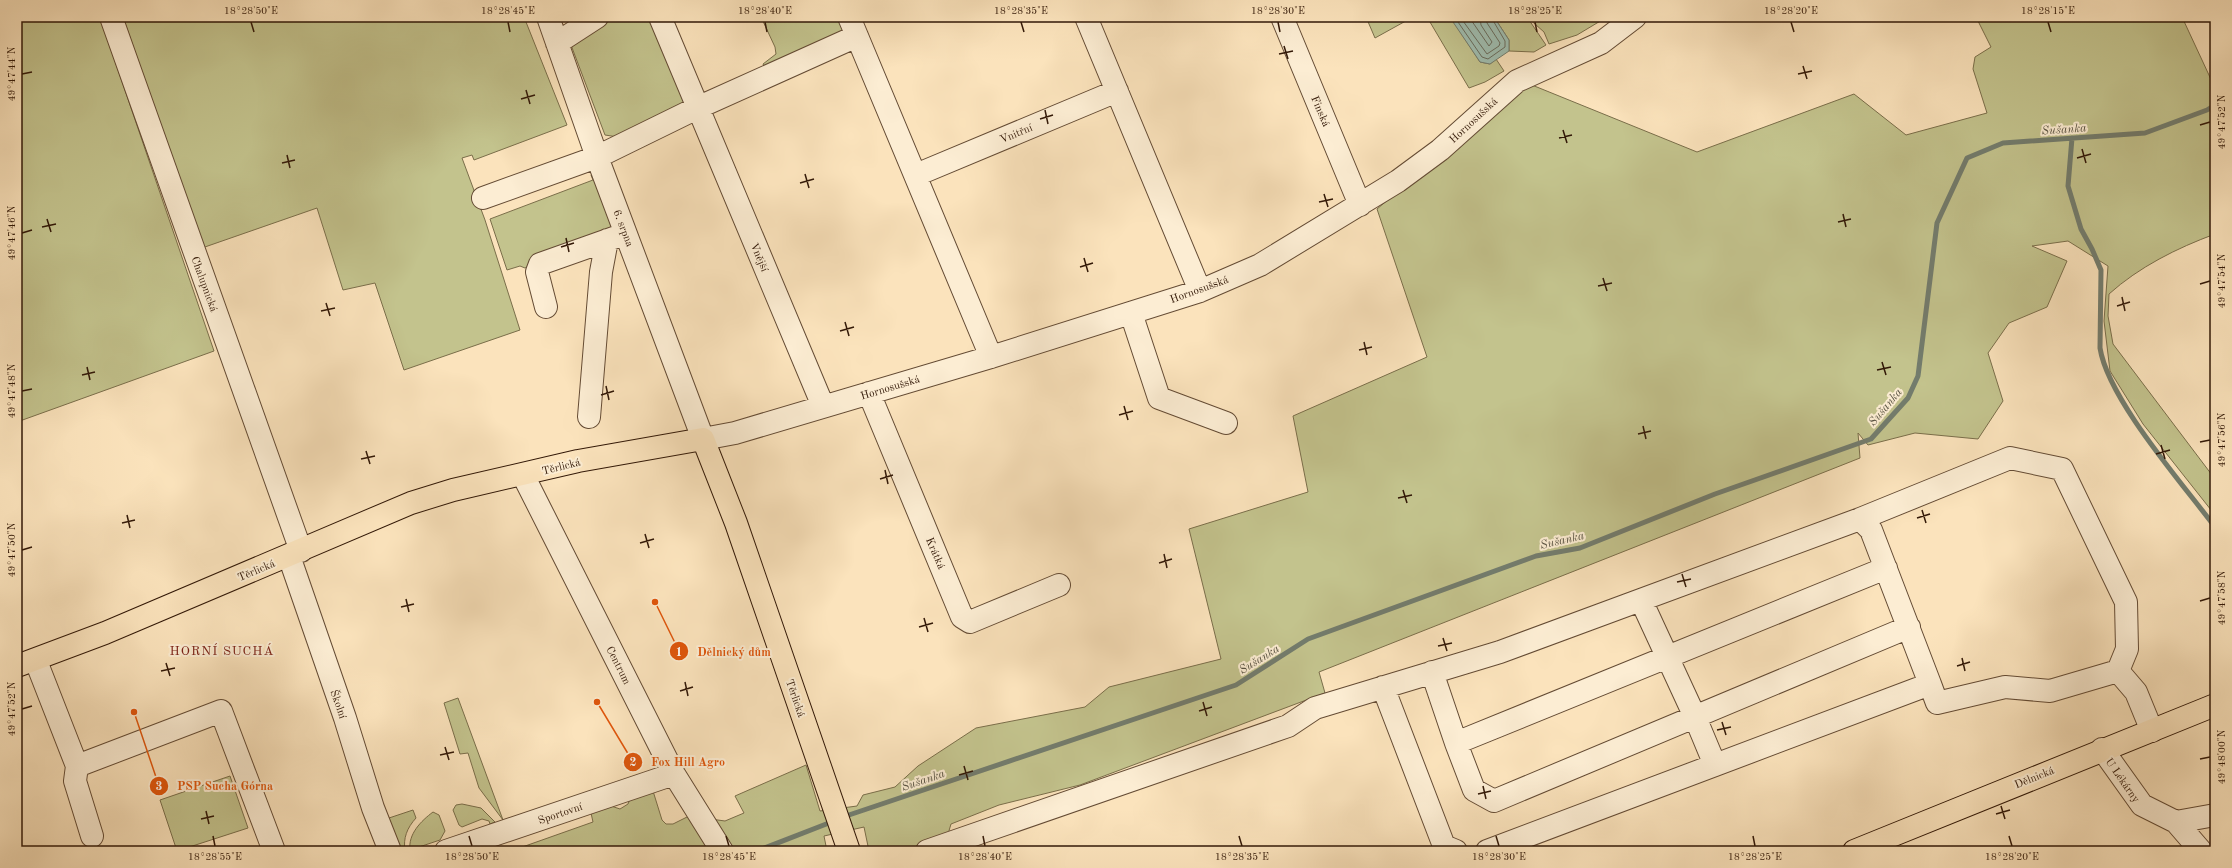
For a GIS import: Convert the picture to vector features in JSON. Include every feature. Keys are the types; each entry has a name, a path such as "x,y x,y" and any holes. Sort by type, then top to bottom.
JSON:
{"main road":[{"name":"Těrlická","path":"27,664 295,554 411,503 453,490 523,476 578,461 703,439 736,523 849,851"},
{"name":"Dělnická","path":"1854,851 2102,749 2152,731 2215,705"}],"street":[{"name":"Chalupnická","path":"111,17 295,554"},
{"name":"6. srpna","path":"548,17 597,157 617,236 703,439"},
{"path":"557,43 597,17"},
{"name":"Vnější","path":"660,17 823,406"},
{"path":"1086,17 1200,291"},
{"name":"Finská","path":"1282,17 1360,204"},
{"name":"Hornosušská","path":"703,439 735,433 991,357 1200,291 1260,265 1398,181 1440,150 1518,81 1601,43 1635,17"},
{"path":"483,198 597,157 697,108 853,27 991,357"},
{"name":"Vnitřní","path":"916,175 1117,91"},
{"path":"546,306 537,272 540,264 617,236"},
{"path":"589,417 601,272 617,236"},
{"path":"1131,312 1159,398 1226,423"},
{"name":"Krátká","path":"869,393 962,617 970,622 1058,585"},
{"path":"927,851 1288,726 1315,708 1500,652 1860,519 2010,458 2062,469 2126,602 2127,649 2118,671"},
{"name":"Centrum","path":"523,476 674,774 722,851"},
{"path":"1860,519 1872,530 1937,703 2005,687 2050,691 2118,671"},
{"name":"Školní","path":"295,554 373,808 390,851"},
{"path":"1456,743 1886,568"},
{"path":"1641,600 1695,717 1714,765"},
{"path":"1432,672 1474,790 1494,801 1909,627"},
{"path":"27,664 77,766 75,781 92,836"},
{"path":"2118,671 2136,692 2152,731"},
{"path":"1487,851 1930,684"},
{"path":"1383,687 1444,846 1456,851"},
{"path":"77,766 221,711 274,851"},
{"name":"U Lékárny","path":"2102,749 2142,806 2176,822"},
{"name":"Sportovní","path":"446,851 674,774"},
{"path":"2176,822 2215,815"},
{"path":"2176,822 2201,851"}],"green space":[{"path":"17,17 100,17 214,351 17,422"},
{"path":"123,17 524,17 567,125 474,160 472,155 462,158 485,220 520,330 404,370 375,283 343,290 317,208 202,248"},
{"path":"609,17 653,17 686,102 618,137 605,135 571,45 578,33"},
{"path":"761,17 844,17 843,35 766,71 763,64 776,54 775,47"},
{"path":"1366,17 1413,17 1375,38"},
{"path":"1427,17 1454,17 1454,22 1480,62 1490,64 1496,59 1504,71 1485,82 1469,88"},
{"path":"1494,17 1527,17 1546,45 1534,52 1509,51 1509,40"},
{"path":"1527,17 1607,17 1577,35 1549,44 1544,32"},
{"path":"1976,17 2182,17 2215,88 2215,234 2187,245 2159,259 2121,284 2109,294 2108,316 2113,344 2215,479 2215,515 2143,424 2110,371 2104,321 2108,266 2068,241 2032,246 2067,261 2047,307 2009,323 1988,353 2003,401 1978,439 1915,433 1868,445 1858,433 1860,458 1319,672 1325,693 1080,785 999,805 951,824 943,851 869,851 864,827 824,836 827,851 511,851 593,822 591,813 611,806 620,809 628,804 630,799 653,791 662,820 666,824 673,824 689,816 725,821 744,813 735,796 806,765 820,811 857,806 863,795 895,787 918,766 976,728 1085,707 1109,687 1221,659 1189,529 1308,492 1293,416 1427,357 1377,209 1527,83 1697,152 1854,94 1906,135 1987,113 1973,69 1975,57 1991,47"},
{"path":"596,174 614,223 611,231 525,268 520,266 507,270 490,219 593,180 591,175"},
{"path":"458,698 503,820 479,788 468,753 460,754 444,703"},
{"path":"230,776 248,828 177,851 160,800"},
{"path":"462,804 481,808 495,822 490,824 489,821 482,819 462,827 459,825 453,810 456,805"},
{"path":"413,810 416,818 406,833 405,851 396,851 386,819"},
{"path":"433,812 439,815 445,831 440,840 410,850 411,839 416,828"}],"water":[{"path":"1454,17 1494,17 1509,40 1509,51 1490,64 1480,62 1453,22"}],"waterway":[{"name":"Sušanka","path":"843,817 1236,685 1308,639 1536,556 1580,548 1715,494 1871,439 1908,398 1918,376 1937,223 1967,158 2003,143 2145,133 2207,110 2215,105"},
{"path":"2072,138 2068,186 2081,229 2101,270 2100,348 2106,369 2131,415 2148,440 2215,527"},
{"name":"Sušanka","path":"757,851 834,821"}],"place":[{"name":"Dělnický dům","path":"655,602"},
{"name":"Fox Hill Agro","path":"597,702"},
{"name":"PSP Sucha Górna","path":"134,712"}],"district":[{"name":"HORNÍ SUCHÁ","path":"222,650"}]}
